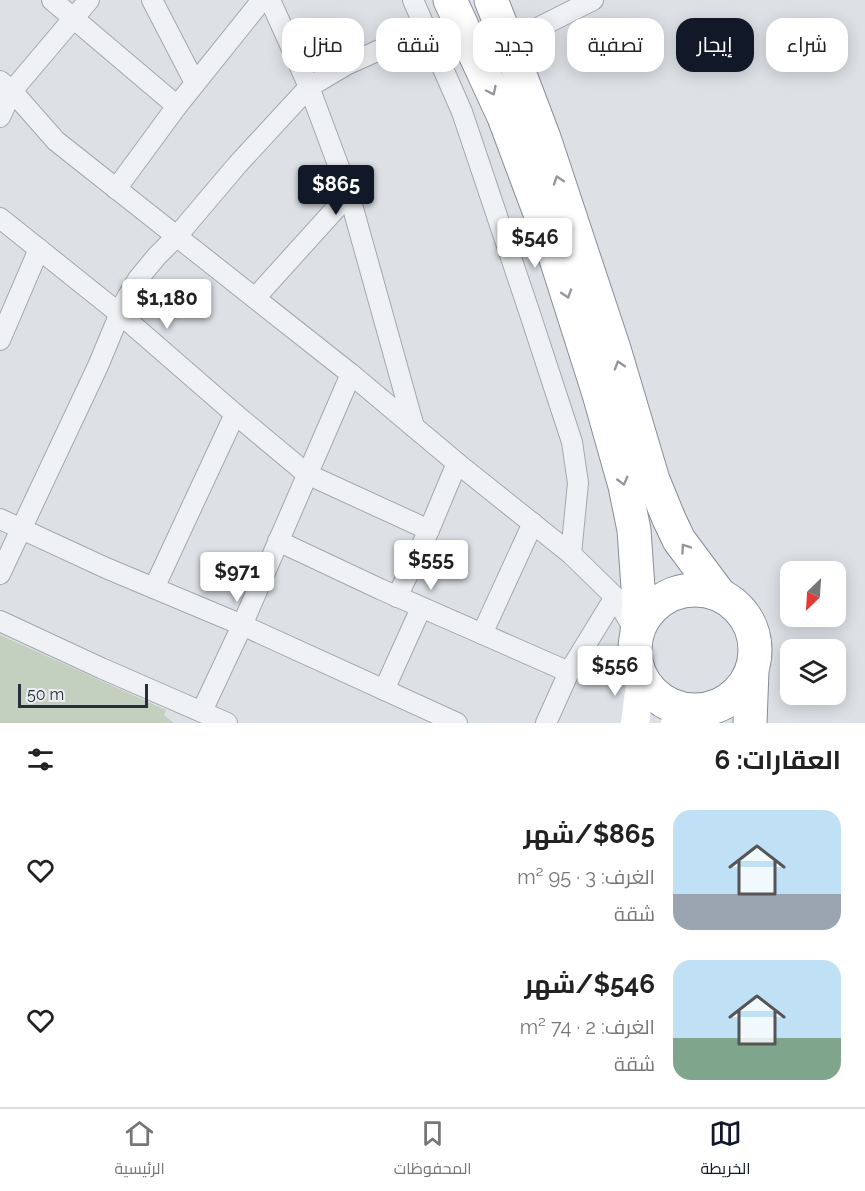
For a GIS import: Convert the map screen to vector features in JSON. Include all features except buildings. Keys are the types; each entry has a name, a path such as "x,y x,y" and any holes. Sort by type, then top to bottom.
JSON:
{"highway":[{"path":"450,0 508,129 550,240 599,394 625,486 634,531 639,602 634,647 640,677 651,691 686,716 722,705 735,696 745,685 756,657 751,627 744,614 720,595 700,590 680,591 661,600 646,614 637,633"},
{"path":"491,0 498,18"},
{"path":"519,72 544,138 610,338 653,480 679,540 720,595"},
{"path":"750,723 752,671"}],"main road":[{"path":"635,723 640,677"}],"street":[{"path":"52,0 177,106"},
{"path":"0,117 6,86 89,0"},
{"path":"152,0 195,83"},
{"path":"116,189 177,106 261,0"},
{"path":"270,0 309,87 349,194 414,427"},
{"path":"413,0 421,18"},
{"path":"555,19 593,0"},
{"path":"0,574 98,366 125,301 138,279 238,164 309,87 346,65 376,52"},
{"path":"445,72 462,112 482,170 572,442 578,483 571,554"},
{"path":"6,86 56,141 351,374 571,554 615,597 637,633"},
{"path":"255,298 349,194"},
{"path":"0,218 120,314 307,474 429,530"},
{"path":"0,340 39,249"},
{"path":"202,711 242,625 351,374"},
{"path":"153,588 235,414"},
{"path":"397,597 458,463"},
{"path":"0,519 153,588 242,625 457,723"},
{"path":"482,634 533,523"},
{"path":"278,541 421,608 569,672"},
{"path":"546,723 569,672 615,597"},
{"path":"384,690 421,608"},
{"path":"0,621 101,669 227,723"}],"green space":[{"path":"0,635 166,710 164,715 174,723 0,723"}]}
